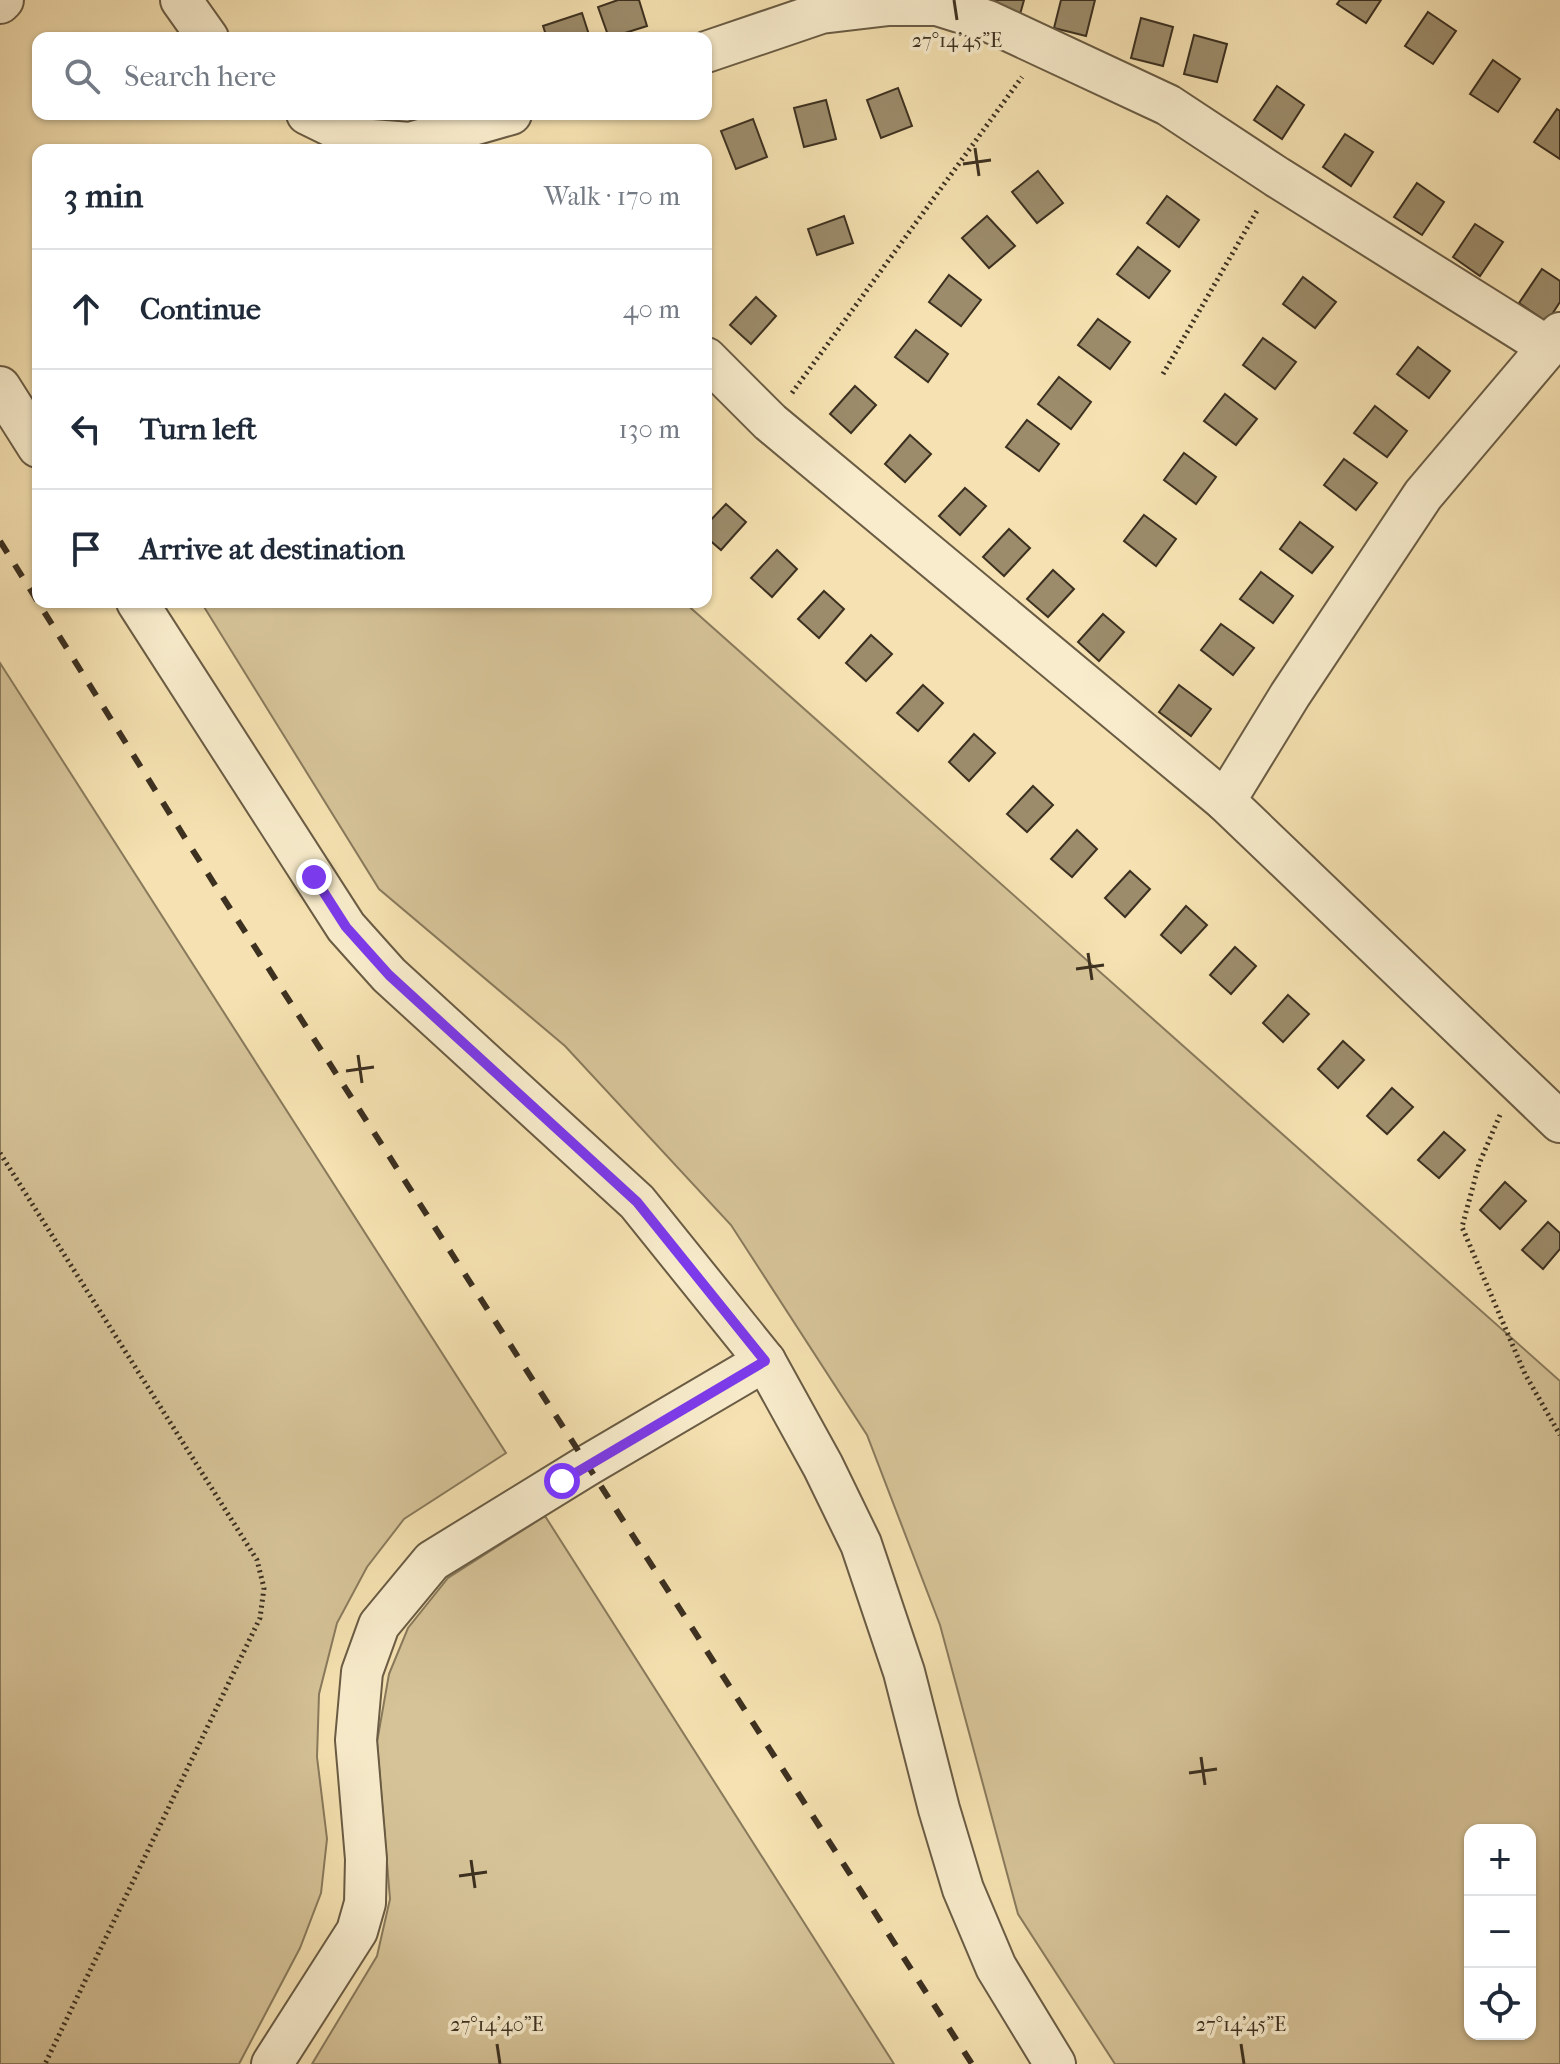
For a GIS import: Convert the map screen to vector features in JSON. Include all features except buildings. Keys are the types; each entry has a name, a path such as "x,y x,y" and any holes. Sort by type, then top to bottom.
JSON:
{"street":[{"path":"181,0 204,32"},
{"path":"712,50 821,13 889,5 937,5 988,21 1168,105 1277,177 1554,340 1423,495 1290,695 1225,801"},
{"path":"319,120 358,139 399,144"},
{"path":"422,144 493,120"},
{"path":"712,364 770,422 1225,801 1560,1122"},
{"path":"0,387 32,438"},
{"path":"141,608 346,927 389,975 637,1202 765,1361 823,1466 861,1544 904,1672 963,1889 996,1967 1055,2064"},
{"path":"272,2064 357,1931 365,1903 366,1859 356,1740 362,1672 379,1625 432,1561 765,1361"}],"path":[{"path":"770,422 1043,47"},
{"path":"1163,374 1277,177"},
{"path":"1515,1081 1479,1164 1462,1227 1525,1374 1560,1435"},
{"path":"0,1153 257,1560 264,1588 260,1618 45,2064"}],"shaded area":[{"path":"205,608 691,608 1560,1381 1560,2064 1115,2064 1018,1914 940,1625 867,1435 731,1225 565,1046 379,889"},
{"path":"0,663 506,1453 404,1519 367,1567 337,1623 319,1694 317,1757 327,1839 321,1893 300,1948 239,2064 0,2064"},
{"path":"545,1516 894,2064 312,2064 377,1956 390,1899 377,1742 389,1674 408,1628 448,1578"}],"railway":[{"path":"0,541 32,592"},
{"path":"42,608 190,846 972,2064"}],"route":[{"path":"314,877 346,927 389,975 637,1202 765,1361 562,1481"}]}
